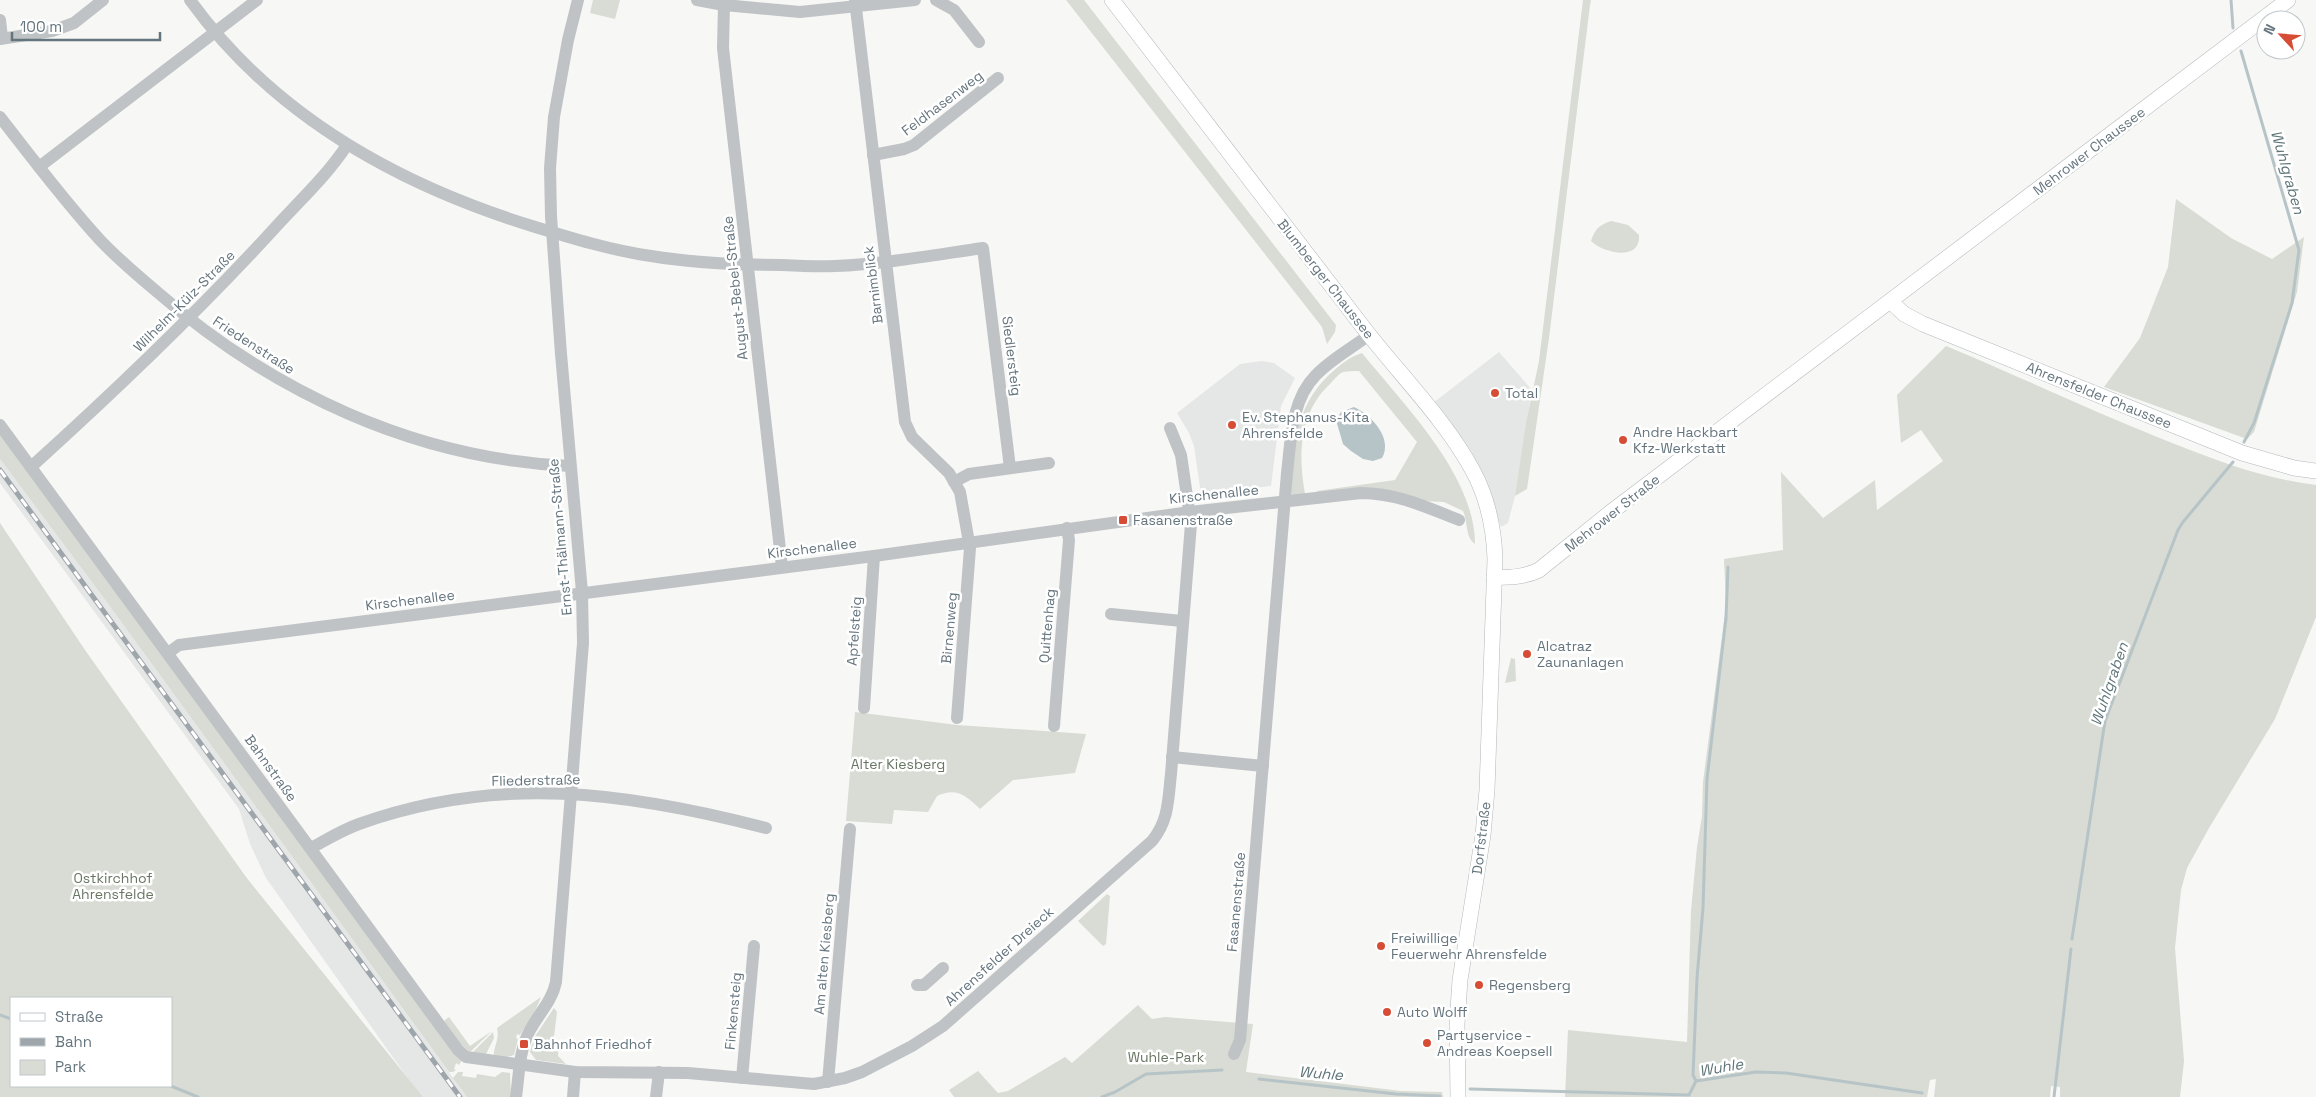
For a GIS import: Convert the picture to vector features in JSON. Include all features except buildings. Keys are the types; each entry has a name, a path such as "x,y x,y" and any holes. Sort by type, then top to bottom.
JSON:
{"main road":[{"name":"Blumberger Chaussee","path":"1112,0 1369,336 1454,441 1474,474 1484,498 1494,539 1494,577"},
{"name":"Mehrower Chaussee","path":"1890,301 2288,0"},
{"name":"Ahrensfelder Chaussee","path":"1890,301 1904,314 1923,324 2242,454 2287,467 2316,471"},
{"name":"Mehrower Straße","path":"1494,577 1512,578 1540,570 1611,512 1890,301"},
{"name":"Dorfstraße","path":"1458,1097 1458,1006 1485,814 1494,577"}],"street":[{"path":"0,20 1,38 52,31 74,23 103,0"},
{"path":"190,0 214,33 262,79 347,145 438,192 496,215 551,233 653,256 747,264 835,266 885,261"},
{"path":"39,167 257,0"},
{"name":"Ernst-Thälmann-Straße","path":"521,1065 524,1044 528,1033 546,1007 555,986 583,643 582,592 551,233 550,168 554,117 568,40 578,0"},
{"path":"697,0 724,5 800,12 855,3 915,0"},
{"path":"936,0 954,10 979,42"},
{"name":"Barnimblick","path":"855,3 905,422 912,437 949,472 960,492 969,541"},
{"name":"August-Bebel-Straße","path":"724,5 723,48 782,567"},
{"name":"Feldhasenweg","path":"873,155 904,150 914,144 998,78"},
{"name":"Friedenstraße","path":"0,117 39,167 101,240 188,319 289,386 366,422 407,438 492,459 570,466"},
{"name":"Wilhelm-Külz-Straße","path":"30,467 116,390 188,319 318,181 347,145"},
{"name":"Siedlersteig","path":"885,261 983,248 1010,468"},
{"name":"Fasanenstraße","path":"1234,1054 1240,1040 1285,502 1295,416 1302,396 1317,374 1369,336"},
{"name":"Bahnstraße","path":"0,425 458,1050 471,1059 521,1065"},
{"name":"Ahrensfelder Dreieck","path":"521,1065 575,1072 659,1072 814,1084 862,1072 912,1046 943,1026 1152,841 1165,821 1191,524 1181,455 1170,428"},
{"path":"954,482 969,474 1049,463"},
{"name":"Kirschenallee","path":"168,653 179,645 874,556 969,541 1190,512 1361,493 1382,493 1402,498 1459,520"},
{"name":"Quittenhag","path":"1054,726 1069,540 1067,528"},
{"name":"Birnenweg","path":"957,718 969,541"},
{"name":"Apfelsteig","path":"864,708 874,556"},
{"path":"1111,614 1182,621"},
{"path":"1172,757 1263,766"},
{"name":"Fliederstraße","path":"311,848 358,824 459,798 526,792 571,793 685,808 766,828"},
{"name":"Am alten Kiesberg","path":"828,1082 850,829"},
{"name":"Finkensteig","path":"742,1078 754,946"},
{"path":"917,985 924,985 943,968"},
{"path":"516,1097 521,1065"},
{"path":"573,1097 575,1072"},
{"path":"656,1097 659,1072"}],"shaded area":[{"path":"1499,352 1532,390 1515,496 1508,523 1501,527 1488,494 1433,403"},
{"name":"Ev. Stephanus-Kita Ahrensfelde","path":"1262,361 1274,363 1295,378 1281,406 1271,486 1201,494 1194,446 1189,433 1177,413 1240,364"},
{"path":"1354,407 1368,416 1379,428 1385,443 1385,451 1382,458 1373,461 1363,459 1343,444 1336,420 1341,412"},
{"path":"0,459 106,601 467,1097 421,1097 266,878 250,844 239,809 0,483"}],"green space":[{"path":"593,0 620,0 615,19 590,13"},
{"path":"1066,0 1084,0 1336,325 1335,332 1327,344 1322,327"},
{"path":"1583,0 1591,0 1549,338 1527,489 1515,496 1526,423 1539,361"},
{"path":"2176,199 2231,238 2272,259 2304,237 2297,292 2254,432 2247,439 2104,387 2140,338 2168,267"},
{"path":"1611,221 1628,225 1639,235 1638,244 1634,249 1620,253 1604,249 1591,241 1598,228"},
{"path":"1946,346 2111,418 2203,455 2240,468 2316,485 2316,617 2275,719 2187,868 2181,890 2175,948 2184,1061 2180,1097 2060,1097 2060,1087 2051,1086 2050,1097 1934,1097 1936,1079 1930,1080 1927,1097 1565,1097 1568,1030 1687,1042 1691,911 1702,816 1703,782 1726,606 1724,559 1783,550 1781,472 1823,518 1875,480 1877,510 1943,461 1921,430 1901,443 1897,395"},
{"path":"1362,353 1416,418 1450,467 1463,492 1472,518 1475,544 1468,533 1463,511 1444,502 1317,496 1317,491 1395,480 1417,442 1359,371 1339,374 1319,396 1312,408 1303,436 1302,465 1305,494 1297,497 1291,494 1295,445 1302,415 1309,401 1318,387 1341,364"},
{"path":"0,431 462,1060 459,1065 456,1063 454,1069 456,1070 449,1072 106,601 0,459"},
{"name":"Ostkirchhof Ahrensfelde","path":"0,523 85,650 246,877 423,1097 0,1097"},
{"path":"1511,658 1515,659 1516,681 1505,683"},
{"name":"Alter Kiesberg","path":"855,712 957,725 1086,734 1075,773 1013,780 980,809 965,796 950,792 937,796 928,812 894,810 892,824 846,821"},
{"path":"1107,894 1110,896 1106,944 1103,946 1078,921"},
{"path":"541,997 520,1035 517,1034 516,1038 518,1039 514,1055 503,1058 494,1057 498,1036 497,1028"},
{"name":"Wuhle-Park","path":"1138,1005 1152,1019 1165,1017 1253,1024 1246,1072 1401,1091 1442,1092 1443,1097 954,1097 949,1090 978,1071 998,1093 1008,1091 1065,1057 1072,1063"},
{"path":"554,1008 557,1012 553,1045 557,1045 559,1041 558,1056 566,1064 536,1060 530,1052 534,1038"},
{"path":"449,1017 470,1046 492,1031 470,1052 460,1044 444,1021"},
{"path":"493,1032 494,1038 485,1056 472,1053"},
{"path":"458,1072 463,1072 462,1076 476,1078 477,1074 495,1077 502,1072 510,1073 511,1097 467,1097 453,1078"}],"waterway":[{"name":"Wuhlgraben","path":"2231,0 2233,28"},
{"name":"Wuhlgraben","path":"2241,51 2299,250 2292,303 2254,423 2244,442"},
{"name":"Wuhlgraben","path":"2072,939 2105,721 2178,530 2233,462"},
{"path":"1696,1081 1693,1075 1697,978 1703,908 1707,779 1726,618 1728,567"},
{"name":"Wuhlgraben","path":"2054,1097 2071,949"},
{"name":"Wuhle","path":"0,1015 10,1019"},
{"name":"Wuhle","path":"1102,1097 1115,1092 1146,1074 1222,1070"},
{"name":"Wuhle","path":"1470,1089 1689,1095 1696,1081 1756,1072 1786,1073 1922,1093"},
{"name":"Wuhle","path":"1259,1079 1396,1094 1440,1096"},
{"name":"Wuhle","path":"172,1086 198,1097"}],"railway":[{"path":"0,470 460,1097"}],"place":[{"name":"Total","path":"1495,393"},
{"name":"Ev. Stephanus-Kita Ahrensfelde","path":"1232,425"},
{"name":"Andre Hackbart Kfz-Werkstatt","path":"1623,440"},
{"name":"Fasanenstraße","path":"1123,520"},
{"name":"Alcatraz Zaunanlagen","path":"1527,654"},
{"name":"Freiwillige Feuerwehr Ahrensfelde","path":"1381,946"},
{"name":"Regensberg","path":"1479,985"},
{"name":"Auto Wolff","path":"1387,1012"},
{"name":"Partyservice - Andreas Koepsell","path":"1427,1043"},
{"name":"Bahnhof Friedhof","path":"524,1044"}]}
